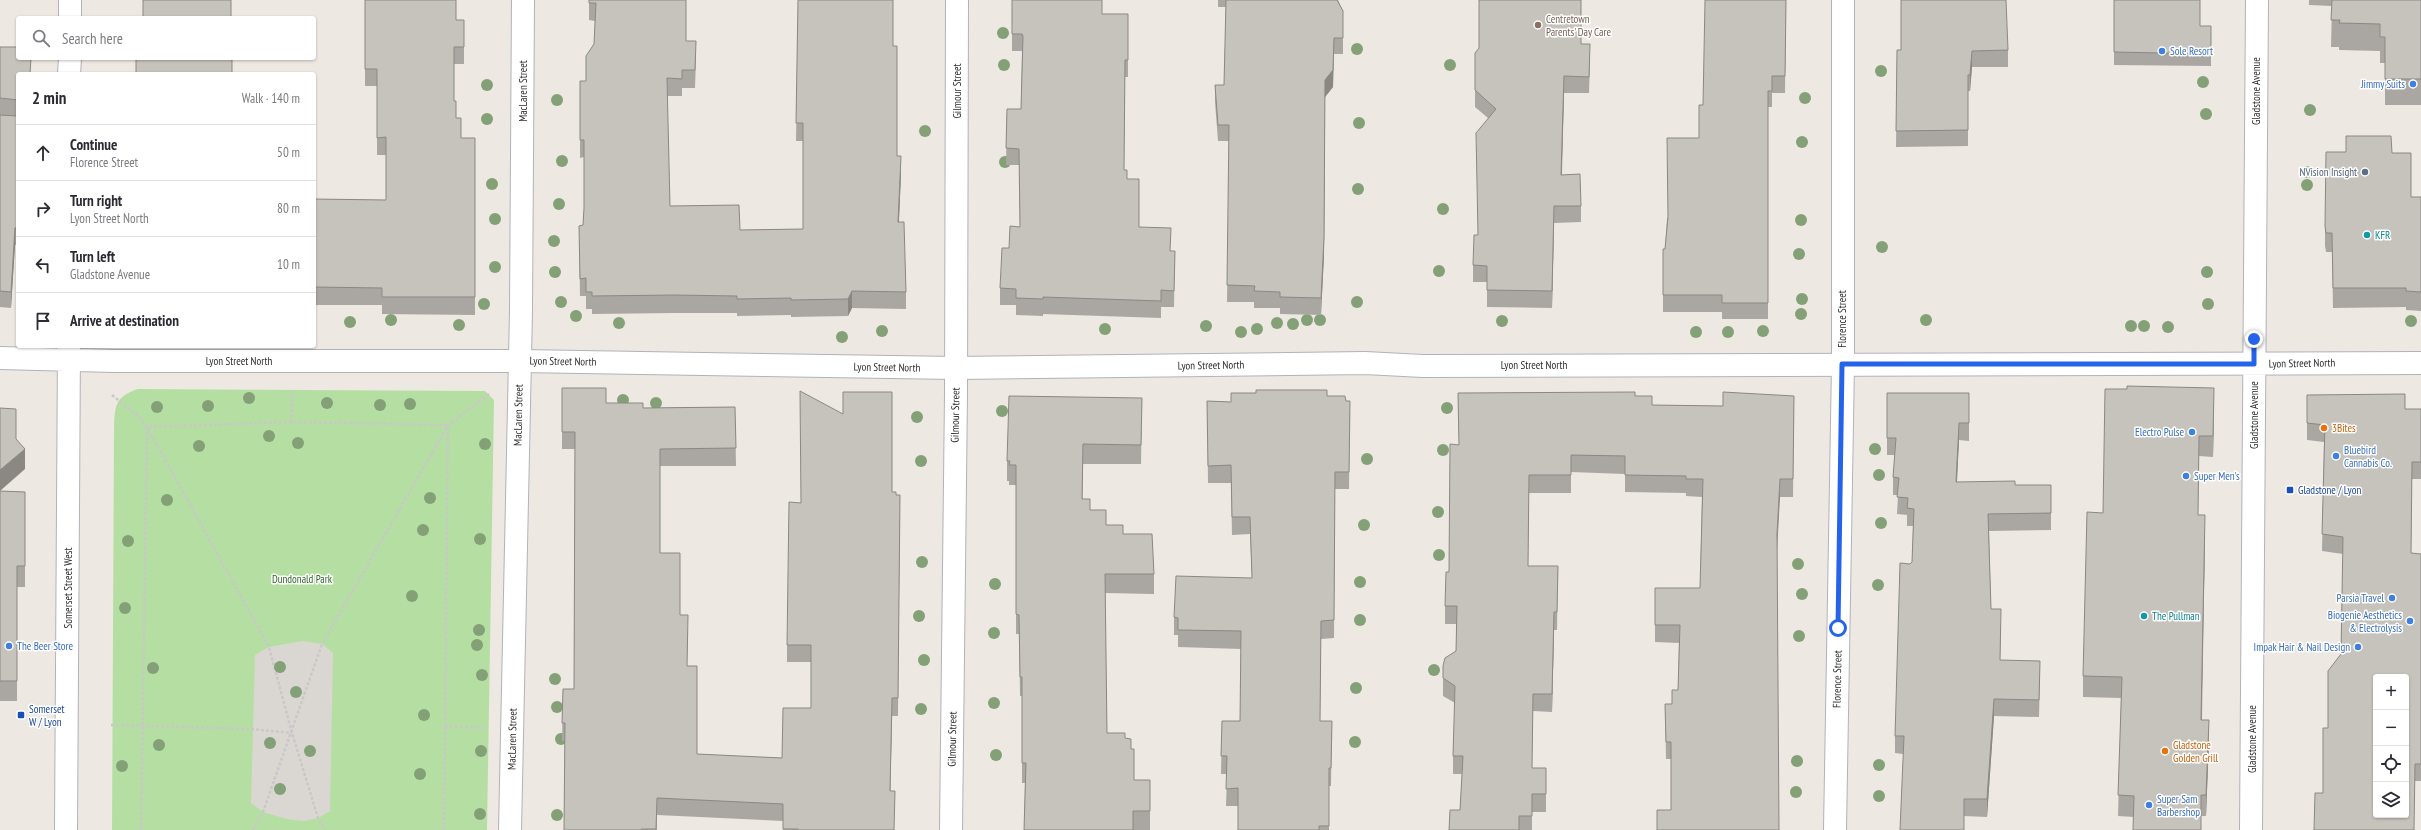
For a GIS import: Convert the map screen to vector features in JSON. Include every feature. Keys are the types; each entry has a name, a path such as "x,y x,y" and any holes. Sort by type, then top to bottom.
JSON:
{"main road":[{"path":"70,0 70,16"},
{"name":"MacLaren Street","path":"510,830 520,361 523,0"},
{"name":"Gilmour Street","path":"951,830 956,368 957,0"},
{"name":"Florence Street","path":"1834,830 1842,364 1843,0"},
{"name":"Gladstone Avenue","path":"2251,830 2257,0"},
{"path":"70,60 70,72"},
{"name":"Lyon Street North","path":"0,358 69,353 956,368 1357,363 1424,366 2421,363"},
{"name":"Somerset Street West","path":"66,830 69,353"}],"path":[{"path":"291,422 293,386"},
{"path":"253,830 263,812 322,644 448,425 493,391"},
{"path":"112,395 137,415 147,427 269,647 292,733 318,818 325,830"},
{"path":"147,427 291,422 448,425"},
{"path":"444,830 448,425"},
{"path":"141,830 147,427"},
{"path":"111,725 252,729 292,733"},
{"path":"445,726 485,728"}],"green space":[{"name":"Dundonald Park","path":"138,389 485,391 494,400 487,830 112,830 115,410 117,404 124,396"}],"shaded area":[{"path":"302,641 322,644 333,653 330,811 318,818 304,821 287,819 263,812 251,803 255,655 269,647"}],"building":[{"path":"143,0 231,0 231,16 143,16"},
{"path":"365,0 456,0 456,20 464,20 464,47 454,47 454,101 456,101 456,118 461,118 461,138 475,138 475,297 382,297 382,288 316,287 316,199 386,200 386,137 377,138 377,69 365,69"},
{"path":"589,0 686,0 686,41 696,41 695,70 682,70 682,79 667,78 670,206 739,205 740,230 803,229 803,123 796,123 798,0 893,0 893,46 897,46 897,156 901,156 898,222 904,222 906,292 852,291 848,299 791,300 791,298 737,299 737,296 592,296 592,292 586,292 586,278 580,279 579,226 583,225 584,208 584,140 580,140 580,81 586,81 586,56 594,44 596,3 589,3"},
{"path":"1012,0 1102,0 1102,14 1128,14 1128,60 1125,60 1124,170 1127,170 1127,179 1139,179 1139,227 1171,228 1170,251 1175,251 1174,291 1161,290 1161,301 1043,297 1043,299 1016,298 1016,289 1000,288 1002,248 1009,248 1010,226 1020,227 1019,149 1006,148 1007,109 1021,109 1023,36 1022,34 1012,34"},
{"path":"1226,0 1337,0 1343,11 1343,38 1334,38 1333,70 1325,80 1324,238 1321,298 1280,297 1280,292 1254,291 1255,286 1227,285 1229,125 1218,125 1215,85 1224,85"},
{"path":"1479,0 1581,0 1581,44 1590,44 1589,77 1564,76 1561,175 1580,174 1581,206 1554,206 1552,291 1487,290 1487,266 1473,265 1474,235 1478,235 1476,133 1496,109 1475,90 1475,53 1479,48"},
{"path":"1705,0 1786,0 1785,76 1772,76 1772,91 1768,91 1768,303 1722,303 1722,295 1663,295 1663,249 1665,249 1668,217 1667,138 1699,138 1699,105 1703,105"},
{"path":"1901,0 2006,0 2008,50 1972,51 1970,75 1968,75 1968,130 1896,131 1897,50 1901,50"},
{"path":"2114,0 2200,0 2200,26 2211,26 2211,54 2114,52"},
{"path":"2332,0 2421,0 2421,79 2385,79 2385,37 2380,37 2380,24 2339,23 2340,20 2331,20"},
{"path":"0,47 16,47 16,60 31,60 30,72 16,72 16,100 0,98"},
{"path":"136,60 232,60 232,72 136,72"},
{"path":"0,115 16,116 16,228 11,292 0,291"},
{"path":"2346,136 2391,136 2392,153 2411,153 2411,197 2421,197 2421,292 2406,291 2406,288 2333,288 2332,233 2326,233 2325,226 2326,152 2346,152"},
{"path":"2127,386 2214,388 2213,436 2199,436 2198,515 2205,515 2201,720 2209,720 2206,795 2201,795 2201,830 2133,830 2134,796 2118,795 2122,677 2083,676 2087,512 2103,513 2105,389 2127,389"},
{"path":"562,388 606,388 606,403 643,403 643,408 735,407 736,448 660,449 660,553 680,553 680,615 688,615 687,666 697,666 697,754 782,758 783,708 811,708 811,645 787,645 789,502 801,503 800,391 843,414 843,392 892,392 892,492 896,492 896,495 900,495 898,698 892,698 890,791 895,791 894,830 783,829 783,804 657,798 656,829 564,830 565,723 562,723 563,689 574,689 575,432 562,432"},
{"path":"1256,390 1327,390 1327,396 1345,396 1346,401 1350,401 1349,472 1335,472 1334,620 1321,621 1320,721 1332,721 1331,768 1329,768 1329,826 1319,826 1319,830 1238,830 1238,788 1226,789 1227,756 1221,756 1222,721 1240,721 1241,631 1178,630 1178,618 1174,617 1176,576 1252,578 1250,517 1232,517 1231,465 1208,466 1207,401 1231,402 1231,393 1256,393"},
{"path":"1635,392 1635,396 1652,396 1652,405 1723,406 1723,392 1794,396 1793,479 1780,479 1777,534 1779,830 1657,830 1657,810 1671,810 1671,742 1666,742 1665,704 1672,704 1672,690 1678,690 1680,625 1655,625 1655,588 1700,588 1703,479 1686,479 1686,476 1625,475 1625,456 1571,455 1571,475 1529,475 1528,566 1558,566 1557,612 1554,612 1552,694 1533,694 1532,768 1546,768 1546,794 1532,794 1532,816 1519,816 1519,830 1449,830 1450,810 1460,810 1463,756 1453,756 1455,686 1443,678 1445,658 1456,651 1457,606 1445,606 1446,572 1449,572 1450,444 1459,445 1458,393"},
{"path":"1887,393 1969,393 1969,423 1959,423 1956,482 2015,481 2015,485 2051,485 2051,513 1988,514 1991,609 2001,609 2000,660 2040,661 2039,700 1994,699 1987,799 1964,799 1964,830 1900,830 1904,736 1895,736 1900,563 1910,564 1912,562 1914,509 1907,508 1908,498 1897,497 1899,478 1893,477 1896,438 1887,438"},
{"path":"2405,394 2405,409 2421,409 2421,462 2412,462 2411,553 2421,554 2421,764 2415,764 2414,830 2314,830 2315,793 2323,793 2323,728 2328,728 2328,671 2341,654 2343,537 2322,534 2325,425 2307,423 2307,395"},
{"path":"1009,396 1142,398 1141,445 1083,444 1082,499 1090,499 1090,510 1106,510 1106,525 1123,525 1123,534 1152,534 1154,574 1105,574 1107,733 1125,733 1125,738 1131,739 1131,749 1134,749 1134,780 1150,780 1150,811 1133,811 1133,830 1024,830 1026,763 1022,763 1022,677 1020,677 1019,615 1016,614 1016,465 1009,465 1010,461 1007,461"},
{"path":"0,408 16,409 16,439 25,449 0,470"},
{"path":"0,491 25,492 25,566 17,566 17,681 0,681"}],"place":[{"name":"Centretown Parents' Day Care","path":"1538,25"},
{"name":"Sole Resort","path":"2162,51"},
{"name":"Jimmy Suits","path":"2413,84"},
{"name":"NVision Insight","path":"2365,172"},
{"name":"KFR","path":"2367,235"},
{"name":"3Bites","path":"2324,428"},
{"name":"Electro Pulse","path":"2192,432"},
{"name":"Bluebird Cannabis Co.","path":"2336,456"},
{"name":"Super Men's","path":"2186,476"},
{"name":"Gladstone / Lyon","path":"2290,490"},
{"name":"Parsia Travel","path":"2392,598"},
{"name":"The Pullman","path":"2144,616"},
{"name":"Biogenie Aesthetics & Electrolysis","path":"2410,621"},
{"name":"The Beer Store","path":"9,646"},
{"name":"Impak Hair & Nail Design","path":"2358,647"},
{"name":"Somerset W / Lyon","path":"21,715"},
{"name":"Gladstone Golden Grill","path":"2165,751"},
{"name":"Super Sam Barbershop","path":"2149,805"}],"route":[{"path":"1838,628 1842,364 2199,362 2254,364 2254,339"}]}
